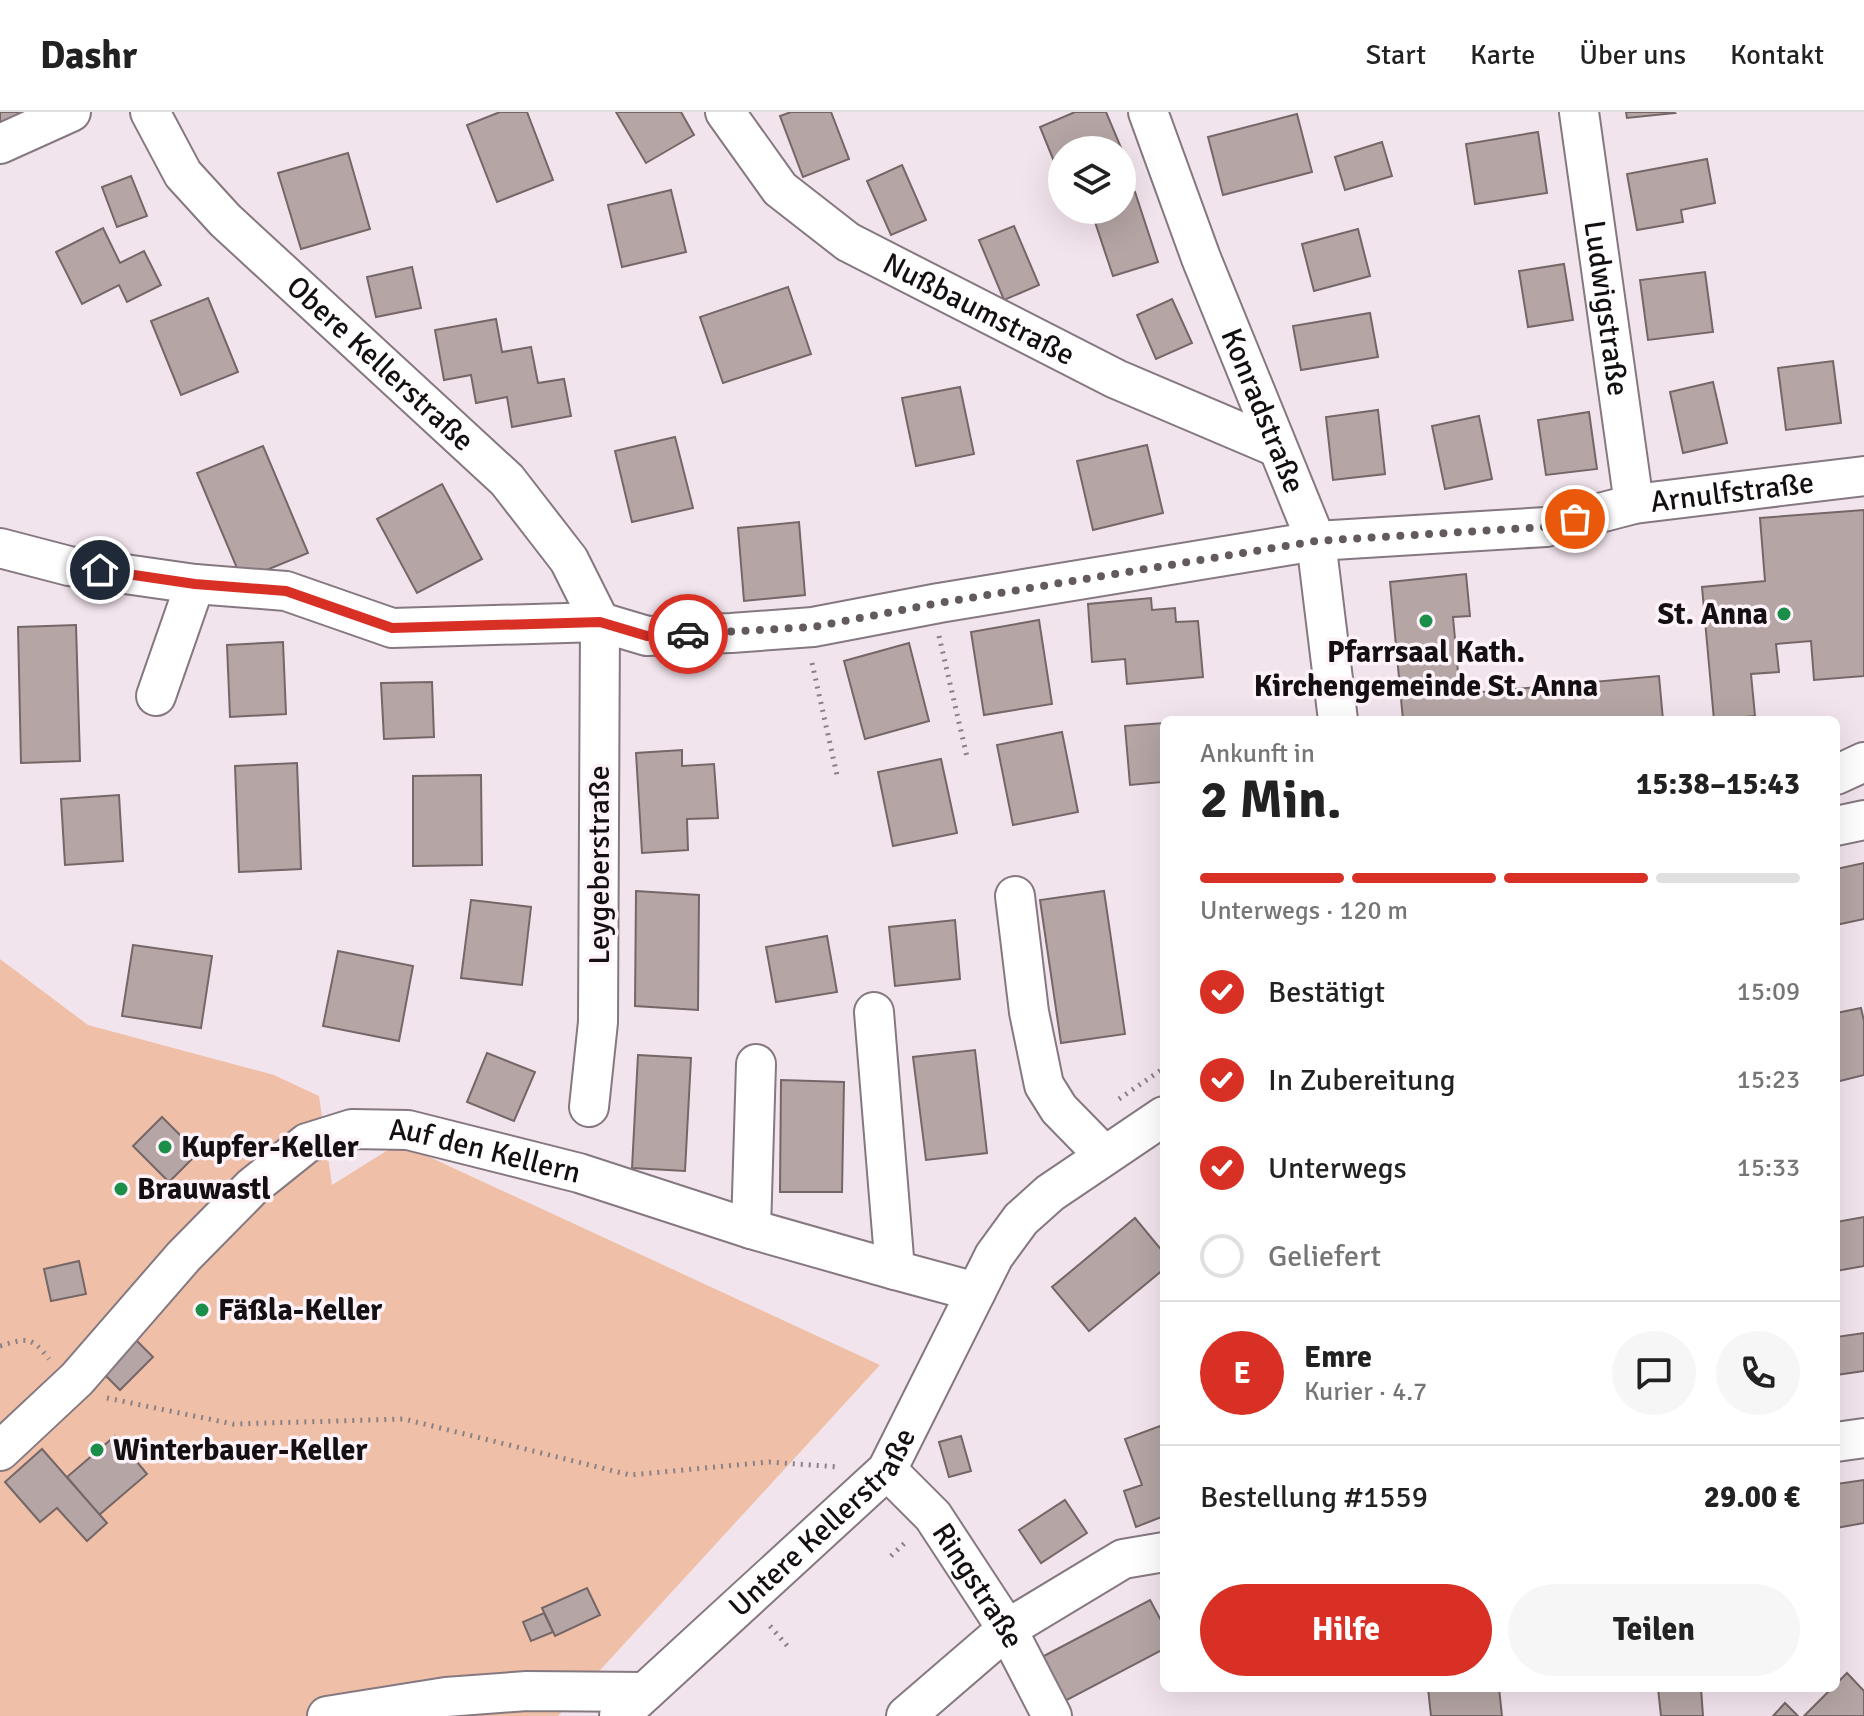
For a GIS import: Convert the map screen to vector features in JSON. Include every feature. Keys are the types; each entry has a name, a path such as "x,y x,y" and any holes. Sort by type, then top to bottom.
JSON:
{"street":[{"path":"0,144 71,112"},
{"name":"Obere Kellerstraße","path":"150,112 183,174 225,220 507,480 569,560 600,622"},
{"name":"Nußbaumstraße","path":"725,112 780,189 848,242 1116,379 1276,447"},
{"name":"Konradstraße","path":"1148,112 1201,258 1316,541 1338,716"},
{"name":"Ludwigstraße","path":"1579,112 1634,504"},
{"name":"Arnulfstraße","path":"0,548 69,566 195,584 286,591 392,628 600,622 647,636 813,627 939,603 1316,541 1546,527 1634,504 1864,476"},
{"path":"156,696 195,584"},
{"name":"Leygeberstraße","path":"589,1107 598,1022 600,622"},
{"path":"1840,773 1864,762"},
{"path":"1840,825 1864,820"},
{"path":"1015,896 1029,1012 1044,1085 1059,1109 1104,1155"},
{"path":"874,1012 895,1270 976,1292"},
{"path":"751,1229 756,1064"},
{"name":"Untere Kellerstraße","path":"632,1704 887,1470 994,1256 1021,1219 1050,1193 1160,1119"},
{"name":"Auf den Kellern","path":"0,1451 77,1379 184,1256 252,1187 307,1143 352,1129 408,1130 579,1173 751,1229 895,1270"},
{"path":"1840,1441 1864,1438"},
{"name":"Ringstraße","path":"887,1470 933,1516 1007,1629 1052,1716"},
{"path":"906,1716 1007,1629 1123,1559 1160,1553"},
{"path":"327,1716 446,1697 500,1693 632,1704"}],"path":[{"path":"941,647 967,757"},
{"path":"812,665 837,775"},
{"path":"0,1346 24,1339 36,1343 57,1369 107,1398 233,1424 404,1419 630,1475 769,1462 887,1470"}],"shaded area":[{"path":"0,959 88,1025 274,1075 319,1096 332,1185 399,1143 880,1365 558,1716 0,1716"}],"building":[{"path":"0,112 22,112 0,124"},
{"path":"500,112 527,112 553,180 497,202 467,125"},
{"path":"616,112 681,112 694,135 646,163"},
{"path":"791,112 831,112 849,159 803,177 780,116"},
{"path":"1075,112 1106,112 1116,136 1048,136 1048,147 1040,127"},
{"path":"1626,112 1674,112 1675,113 1627,118"},
{"path":"1297,114 1312,172 1223,195 1208,137"},
{"path":"1538,132 1547,193 1475,204 1466,144"},
{"path":"1382,142 1392,176 1345,190 1335,157"},
{"path":"348,153 370,229 301,249 278,173"},
{"path":"1707,159 1715,203 1681,210 1683,222 1637,230 1627,174"},
{"path":"902,165 926,220 891,235 867,181"},
{"path":"131,176 147,216 117,227 102,187"},
{"path":"671,190 686,252 622,267 608,205"},
{"path":"1136,195 1158,262 1113,276 1096,224 1136,224"},
{"path":"1014,226 1039,285 1004,300 979,240"},
{"path":"103,228 120,263 144,251 161,285 127,302 119,285 82,304 56,252"},
{"path":"1358,229 1370,276 1314,291 1302,244"},
{"path":"1564,264 1573,320 1528,327 1519,271"},
{"path":"412,267 421,308 376,317 367,277"},
{"path":"1705,272 1713,332 1648,340 1640,280"},
{"path":"788,287 811,354 723,383 700,317"},
{"path":"208,298 238,372 181,395 151,321"},
{"path":"1172,299 1192,343 1156,359 1137,315"},
{"path":"1370,313 1378,357 1301,370 1293,326"},
{"path":"496,319 502,352 531,347 538,383 564,379 571,416 512,427 507,397 476,403 471,375 444,380 435,330"},
{"path":"1833,361 1841,423 1786,430 1778,368"},
{"path":"1713,382 1727,443 1683,453 1670,392"},
{"path":"960,387 974,454 916,466 902,398"},
{"path":"1378,410 1385,474 1333,480 1326,417"},
{"path":"1589,412 1597,469 1546,475 1538,420"},
{"path":"1479,416 1492,479 1445,489 1432,426"},
{"path":"675,437 693,508 632,522 615,451"},
{"path":"1147,445 1163,513 1093,530 1077,461"},
{"path":"263,446 308,553 242,580 197,473"},
{"path":"442,484 482,559 417,593 377,519"},
{"name":"St. Anna","path":"1864,510 1864,676 1814,680 1811,641 1776,644 1779,672 1751,674 1755,716 1714,716 1702,587 1765,581 1760,518"},
{"path":"799,522 805,595 744,601 738,528"},
{"path":"1466,574 1470,616 1453,617 1460,694 1659,676 1663,716 1403,716 1390,582"},
{"path":"1151,598 1152,610 1175,608 1176,622 1198,621 1203,677 1127,684 1125,659 1092,662 1088,604"},
{"path":"1039,620 1052,704 984,715 971,632"},
{"path":"76,625 80,761 21,763 18,627"},
{"path":"283,642 286,714 230,717 227,645"},
{"path":"909,643 929,721 865,739 844,661"},
{"path":"432,682 434,737 384,739 381,683"},
{"path":"1160,723 1160,782 1130,785 1125,726"},
{"path":"1062,732 1078,812 1013,825 997,745"},
{"path":"682,750 682,766 714,764 718,818 687,819 688,850 642,853 636,753"},
{"path":"941,759 957,833 893,846 878,772"},
{"path":"297,763 301,869 239,872 235,766"},
{"path":"481,775 482,865 413,866 413,776"},
{"path":"119,795 123,861 65,865 61,799"},
{"path":"1864,863 1864,919 1840,924 1840,868"},
{"path":"636,891 699,895 698,1010 635,1006"},
{"path":"1104,891 1125,1034 1061,1043 1040,900"},
{"path":"471,900 531,907 522,985 461,978"},
{"path":"955,920 960,979 895,986 889,927"},
{"path":"827,936 837,992 776,1002 766,947"},
{"path":"133,945 212,956 201,1028 122,1016"},
{"path":"338,951 413,966 399,1041 323,1026"},
{"path":"1861,1008 1864,1021 1864,1075 1840,1081 1840,1012"},
{"path":"975,1050 987,1153 926,1160 913,1057"},
{"path":"487,1053 535,1072 514,1121 467,1102"},
{"path":"638,1055 691,1058 685,1171 632,1168"},
{"path":"781,1080 844,1082 842,1192 780,1192"},
{"path":"162,1117 198,1153 169,1182 133,1146"},
{"path":"1864,1217 1864,1266 1840,1270 1840,1221"},
{"path":"1135,1218 1160,1248 1160,1272 1089,1331 1052,1287"},
{"path":"79,1261 86,1294 51,1301 44,1269"},
{"path":"1864,1333 1864,1371 1840,1374 1840,1336"},
{"path":"135,1339 153,1357 120,1390 101,1371"},
{"path":"1160,1426 1160,1518 1136,1527 1124,1491 1142,1485 1125,1439"},
{"path":"115,1436 147,1474 99,1515 67,1477"},
{"path":"961,1436 971,1471 949,1477 939,1442"},
{"path":"42,1449 107,1523 87,1541 57,1508 40,1522 5,1482"},
{"path":"1864,1480 1864,1523 1840,1527 1840,1483"},
{"path":"1065,1500 1087,1533 1041,1563 1019,1530"},
{"path":"587,1588 600,1615 555,1636 542,1608"},
{"path":"1150,1600 1160,1619 1160,1651 1065,1701 1042,1657"},
{"path":"544,1613 553,1632 531,1641 523,1622"},
{"path":"1847,1673 1864,1691 1864,1716 1804,1716 1828,1692 1840,1692 1840,1680"},
{"path":"1428,1692 1499,1692 1502,1716 1431,1716"},
{"path":"1658,1692 1701,1692 1703,1716 1661,1716"},
{"path":"1785,1703 1798,1716 1773,1716"}],"way so far":[{"path":"688,634 813,627 939,603 1316,541 1546,527 1575,519"}],"place":[{"name":"St. Anna","path":"1784,614"},
{"name":"Pfarrsaal Kath. Kirchengemeinde St. Anna","path":"1426,621"},
{"name":"Kupfer-Keller","path":"165,1147"},
{"name":"Brauwastl","path":"121,1189"},
{"name":"Fäßla-Keller","path":"202,1310"},
{"name":"Winterbauer-Keller","path":"97,1450"}],"route":[{"path":"100,570 195,584 286,591 392,628 600,622 647,636 688,634"}]}
